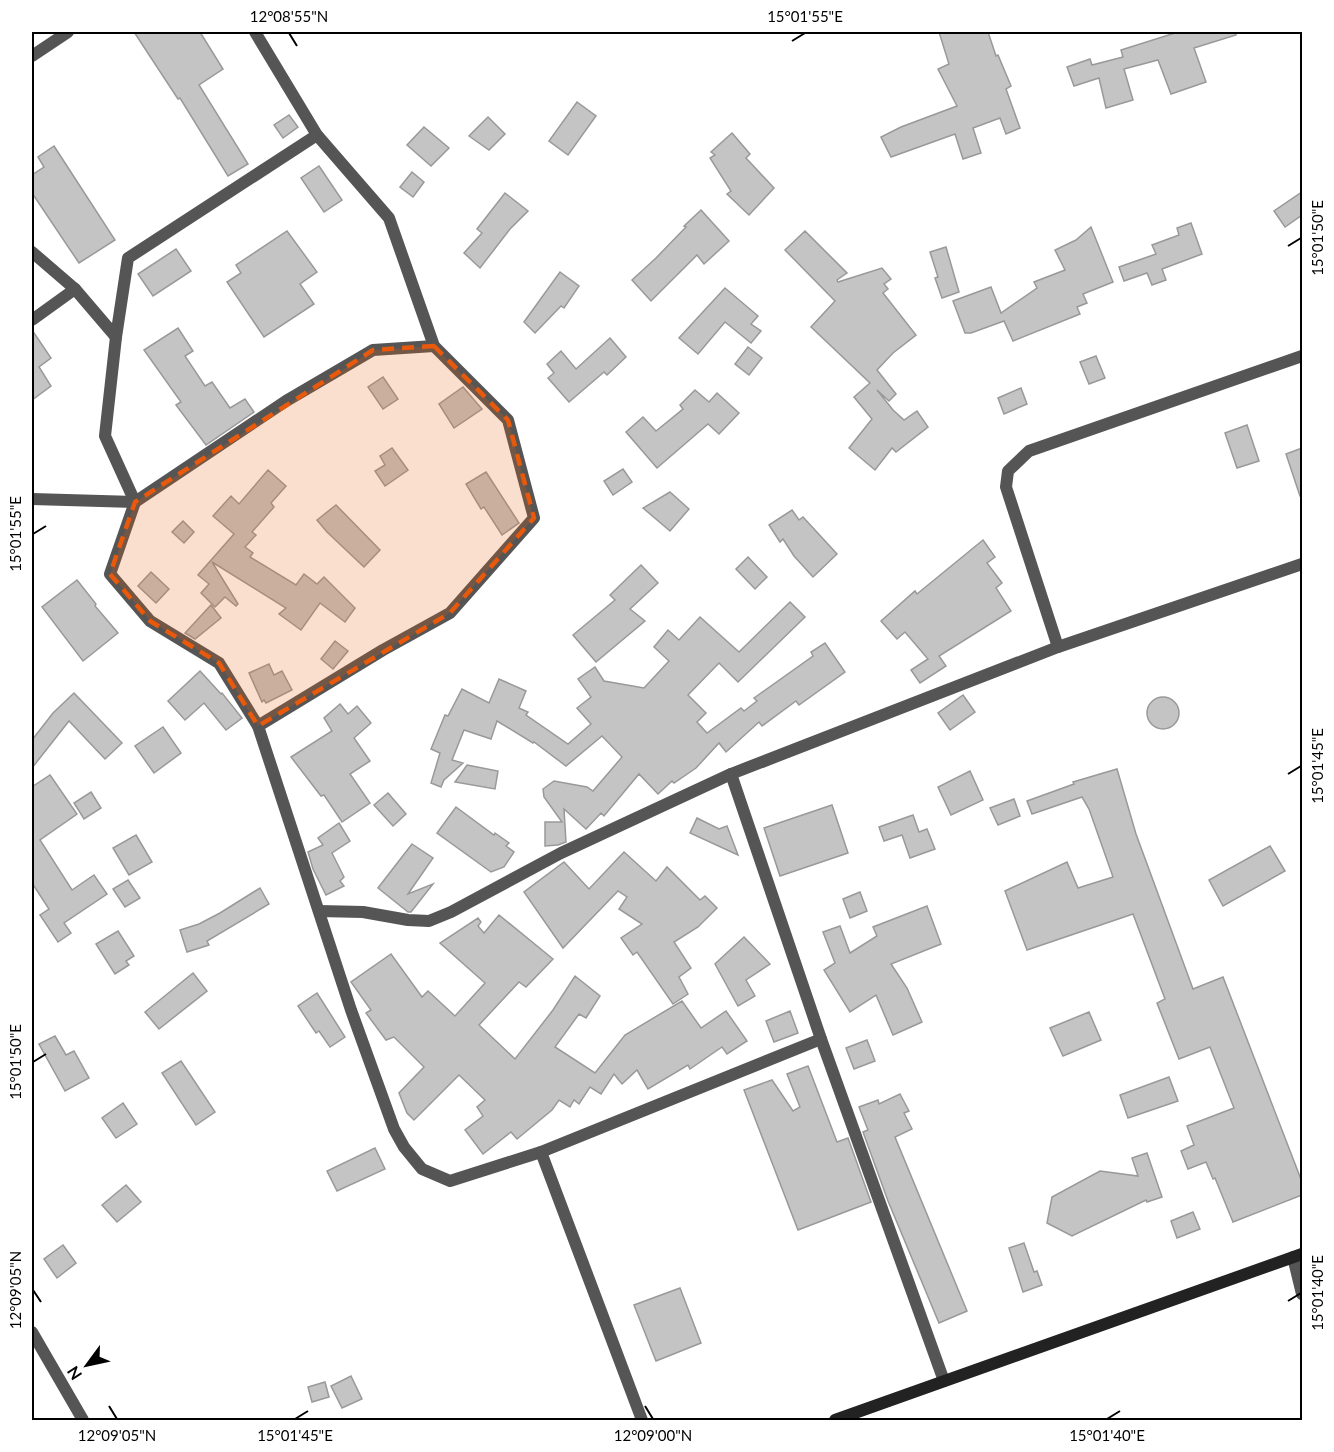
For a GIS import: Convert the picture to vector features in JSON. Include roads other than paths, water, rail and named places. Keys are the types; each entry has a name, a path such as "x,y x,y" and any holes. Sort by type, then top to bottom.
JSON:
{"main road":[{"path":"835,1420 1298,1256"}],"street":[{"path":"32,56 68,32"},
{"path":"255,32 317,135 388,218 434,346 508,420 534,518 450,613 382,650 258,726"},
{"path":"317,135 128,258 105,436 135,502 110,573 150,621 219,663 258,726 351,1010 394,1129 404,1147 422,1169 450,1181 541,1152 821,1039"},
{"path":"32,252 75,289 116,337"},
{"path":"32,320 75,289"},
{"path":"32,499 135,502 286,401 373,350 434,346"},
{"path":"1058,647 1006,487 1008,471 1029,451 1302,356"},
{"path":"319,911 363,912 408,920 429,921 452,912 561,853 731,774 1058,647 1302,564"},
{"path":"731,774 821,1039 944,1381"},
{"path":"541,1152 642,1420"},
{"path":"1298,1256 1302,1294"},
{"path":"32,1332 84,1420"}]}
